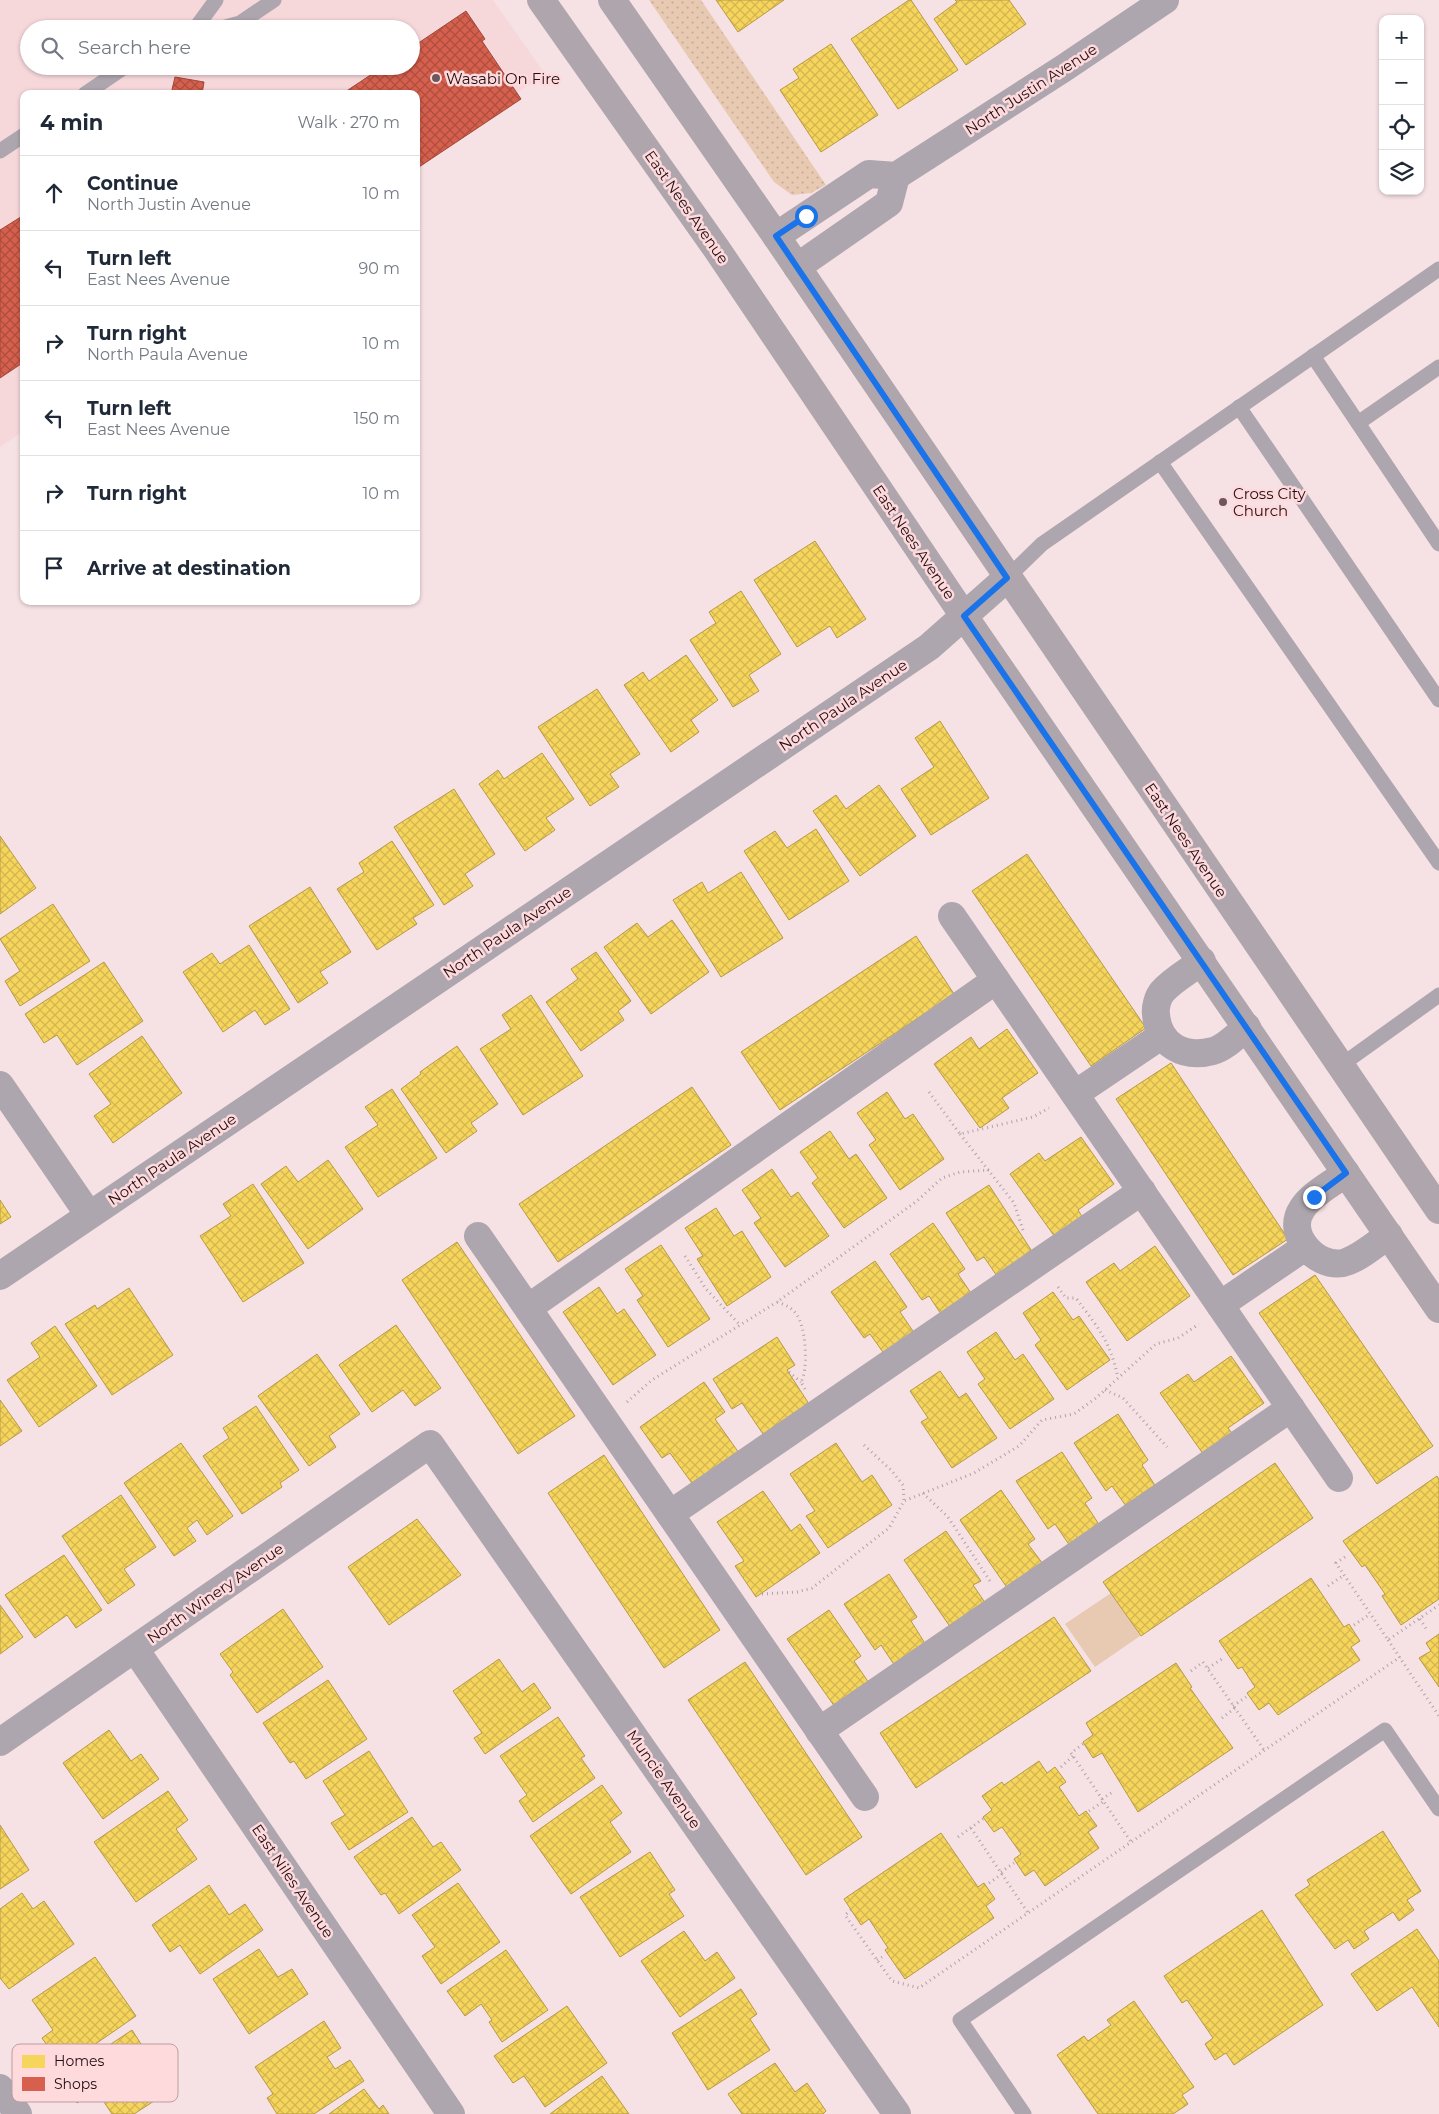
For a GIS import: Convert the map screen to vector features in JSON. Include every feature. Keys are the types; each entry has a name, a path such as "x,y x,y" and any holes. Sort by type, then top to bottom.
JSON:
{"main road":[{"name":"East Nees Avenue","path":"541,0 716,248 964,616 1248,1027 1439,1309"},
{"name":"East Nees Avenue","path":"612,0 776,236 1439,1210"},
{"path":"1389,1235 1439,1280"}],"street":[{"name":"North Justin Avenue","path":"896,176 1064,68 1165,0"},
{"path":"776,236 870,174 896,176 890,203 797,267"},
{"name":"North Paula Avenue","path":"0,1276 929,647 1007,578"},
{"path":"952,916 996,980 1063,1100 1142,1191 1339,1478"},
{"path":"1202,961 1160,993 1156,1009 1156,1026 1161,1036 1174,1047 1193,1054 1215,1051 1248,1027"},
{"path":"528,1308 996,980"},
{"path":"1063,1100 1161,1036"},
{"path":"0,1085 89,1215"},
{"path":"1346,1173 1302,1208 1298,1217 1297,1231 1305,1247 1315,1256 1332,1264 1344,1262 1389,1235"},
{"path":"670,1514 1142,1191"},
{"path":"478,1236 865,1797"},
{"path":"1220,1305 1305,1247"},
{"path":"819,1731 1292,1408"},
{"name":"North Winery Avenue","path":"0,1742 430,1444"},
{"name":"Muncie Avenue","path":"430,1444 897,2114"},
{"name":"East Niles Avenue","path":"135,1648 451,2114"},
{"path":"0,2088 18,2114"}],"lane":[{"path":"201,20 216,0"},
{"path":"246,20 274,0"},
{"path":"91,90 113,75"},
{"path":"0,151 20,138"},
{"path":"1007,578 1042,544 1439,268"},
{"path":"1313,356 1439,544"},
{"path":"1358,423 1439,367"},
{"path":"1239,407 1439,700"},
{"path":"1160,462 1439,863"},
{"path":"1340,1066 1439,995"},
{"path":"1024,2114 960,2020 1385,1730 1439,1809"}],"path":[{"path":"929,1092 1014,1202 1023,1230"},
{"path":"960,1134 1033,1117 1063,1100"},
{"path":"627,1402 652,1380 777,1302 917,1201 942,1178 960,1172 989,1170"},
{"path":"685,1256 706,1289 740,1325"},
{"path":"1058,1288 1066,1298 1076,1298 1105,1338 1113,1353 1118,1378"},
{"path":"777,1302 789,1306 800,1320 805,1351 805,1375 801,1382"},
{"path":"904,1500 974,1473 1019,1446 1042,1420 1074,1414 1106,1390 1156,1344 1178,1338 1200,1324"},
{"path":"789,1372 801,1382 809,1394"},
{"path":"1106,1390 1123,1398 1168,1446"},
{"path":"762,1594 797,1592 812,1588 889,1528 904,1500 903,1485 892,1471 864,1445"},
{"path":"922,1493 948,1516 992,1584"},
{"path":"1345,1557 1336,1564 1439,1716"},
{"path":"1328,1586 1344,1575"},
{"path":"1388,1640 1439,1606"},
{"path":"1354,1625 1370,1614"},
{"path":"1420,1618 1427,1630"},
{"path":"851,1910 845,1914 892,1981 919,1988 1400,1657"},
{"path":"1208,1668 1222,1659"},
{"path":"1191,1671 1203,1662 1264,1750"},
{"path":"1222,1718 1246,1697"},
{"path":"1083,1744 1071,1753 1131,1842"},
{"path":"1061,1767 1073,1756"},
{"path":"1089,1811 1114,1790"},
{"path":"958,1838 984,1818"},
{"path":"971,1828 1028,1913"},
{"path":"989,1883 1014,1863"},
{"path":"877,1960 882,1957"}],"shaded area":[{"path":"0,0 493,0 545,74 420,159 420,90 20,90 20,434 0,447"},
{"path":"649,0 701,0 826,185 811,193 792,195 774,182"},
{"path":"1111,1593 1140,1636 1095,1667 1065,1624"}],"building: Homes":[{"path":"716,0 784,0 738,32"},
{"path":"911,0 958,70 898,109 851,39"},
{"path":"955,0 1009,0 1026,24 966,65 934,19 957,2"},
{"path":"831,44 878,115 821,152 780,90 799,78 793,69"},
{"path":"815,541 866,619 837,638 830,626 797,647 754,580"},
{"path":"741,591 781,654 749,675 759,691 733,707 690,640 716,623 709,612"},
{"path":"686,655 718,700 691,720 699,732 671,752 624,685 643,672 649,681"},
{"path":"597,689 640,754 610,774 619,787 590,806 538,727"},
{"path":"940,721 989,798 931,835 901,789 934,767 915,738"},
{"path":"542,753 574,799 546,818 555,830 525,851 479,784 498,770 504,779"},
{"path":"879,785 916,836 860,876 813,811 836,795 846,809"},
{"path":"454,789 495,854 465,874 473,886 444,905 394,827"},
{"path":"816,829 849,881 789,920 744,851 775,831 787,848"},
{"path":"0,836 36,888 0,914"},
{"path":"392,841 434,905 413,918 417,924 377,950 337,889 364,872 359,863"},
{"path":"1027,854 1146,1028 1091,1066 972,891"},
{"path":"741,872 783,938 721,977 673,900 702,882 708,893"},
{"path":"310,887 351,952 320,972 328,983 298,1003 249,926"},
{"path":"53,904 90,961 20,1006 5,981 20,971 0,939"},
{"path":"672,920 709,972 651,1014 604,947 637,923 648,937"},
{"path":"916,936 954,994 780,1110 741,1052"},
{"path":"249,945 290,1009 265,1025 255,1010 223,1032 183,972 212,953 220,964"},
{"path":"596,952 631,1001 618,1011 624,1020 581,1051 546,1002 578,979 571,969"},
{"path":"104,962 143,1021 77,1065 57,1035 44,1043 25,1014"},
{"path":"531,995 583,1076 523,1115 480,1049 511,1029 502,1015"},
{"path":"1007,1029 1038,1073 1002,1098 1009,1108 980,1128 934,1064 971,1037 979,1049"},
{"path":"142,1036 182,1093 113,1143 94,1116 111,1104 89,1074"},
{"path":"457,1046 498,1104 471,1123 477,1131 446,1153 401,1089 421,1074 420,1072"},
{"path":"1171,1063 1288,1239 1233,1275 1116,1099"},
{"path":"692,1087 731,1145 558,1262 519,1204"},
{"path":"392,1089 437,1158 378,1197 345,1147 378,1125 365,1107"},
{"path":"887,1092 905,1119 913,1114 944,1159 900,1190 869,1145 876,1140 857,1113"},
{"path":"830,1131 849,1159 856,1154 887,1198 844,1228 812,1183 818,1178 800,1152"},
{"path":"1081,1137 1114,1184 1078,1210 1083,1218 1055,1237 1010,1174 1039,1153 1045,1161"},
{"path":"328,1160 363,1209 308,1249 261,1184 286,1166 298,1182"},
{"path":"772,1169 791,1197 798,1192 829,1236 785,1267 754,1223 761,1218 742,1190"},
{"path":"253,1184 304,1263 243,1302 200,1236 231,1216 223,1204"},
{"path":"989,1185 1035,1256 999,1279 984,1257 977,1261 946,1213"},
{"path":"0,1200 11,1217 0,1224"},
{"path":"716,1208 734,1236 742,1231 771,1277 727,1306 697,1259 703,1256 685,1228"},
{"path":"933,1223 965,1269 958,1274 973,1296 943,1317 929,1296 922,1300 890,1254"},
{"path":"457,1242 575,1416 518,1454 402,1280"},
{"path":"661,1245 710,1319 668,1347 637,1300 643,1296 625,1269"},
{"path":"1155,1246 1190,1296 1127,1341 1086,1282 1114,1263 1120,1271"},
{"path":"875,1261 907,1307 900,1312 915,1334 885,1355 870,1334 864,1338 831,1292"},
{"path":"1315,1275 1433,1446 1377,1484 1259,1313"},
{"path":"599,1287 617,1314 624,1309 656,1355 613,1385 563,1312"},
{"path":"129,1288 173,1355 112,1395 65,1324 95,1305 97,1309"},
{"path":"1053,1292 1073,1320 1079,1316 1110,1360 1067,1390 1035,1345 1041,1340 1023,1313"},
{"path":"396,1325 441,1388 415,1406 403,1390 372,1412 339,1365"},
{"path":"55,1326 97,1386 39,1427 7,1380 40,1357 31,1343"},
{"path":"996,1332 1015,1360 1023,1354 1054,1399 1010,1429 978,1384 985,1379 967,1352"},
{"path":"777,1337 795,1365 787,1370 811,1407 765,1437 742,1403 732,1409 713,1379"},
{"path":"317,1354 360,1414 329,1436 336,1447 309,1466 258,1396"},
{"path":"1231,1356 1264,1403 1228,1428 1235,1437 1206,1458 1160,1393 1188,1374 1194,1382"},
{"path":"940,1371 959,1398 966,1393 997,1438 952,1468 921,1422 928,1418 910,1391"},
{"path":"704,1382 725,1412 715,1419 739,1453 694,1486 670,1453 662,1458 640,1427"},
{"path":"0,1400 22,1431 0,1446"},
{"path":"256,1406 299,1470 280,1483 282,1487 242,1514 203,1456 229,1438 223,1428"},
{"path":"1118,1414 1148,1460 1142,1465 1156,1487 1126,1506 1112,1486 1106,1491 1074,1443"},
{"path":"181,1443 233,1516 207,1535 197,1520 187,1528 196,1541 174,1556 124,1483"},
{"path":"836,1443 862,1482 872,1475 892,1505 828,1548 806,1516 815,1511 790,1474"},
{"path":"1062,1452 1092,1498 1085,1503 1100,1526 1070,1546 1055,1524 1048,1529 1016,1481"},
{"path":"604,1455 720,1630 664,1668 548,1493"},
{"path":"1275,1463 1313,1518 1141,1636 1103,1582"},
{"path":"1437,1476 1439,1480 1439,1599 1401,1625 1382,1596 1385,1594 1365,1565 1362,1567 1343,1541"},
{"path":"1001,1490 1035,1539 1028,1544 1043,1564 1008,1589 960,1520"},
{"path":"763,1491 791,1531 800,1524 820,1553 756,1597 735,1566 744,1561 717,1522"},
{"path":"121,1495 156,1547 124,1569 135,1585 108,1604 62,1536"},
{"path":"417,1519 461,1575 389,1625 348,1567"},
{"path":"946,1531 981,1581 973,1585 986,1604 951,1628 904,1560"},
{"path":"64,1555 102,1610 76,1628 67,1615 35,1638 5,1595"},
{"path":"889,1574 917,1617 911,1621 926,1645 895,1666 881,1645 875,1650 844,1604"},
{"path":"1311,1578 1344,1627 1349,1624 1360,1641 1351,1647 1360,1660 1278,1715 1269,1703 1259,1710 1247,1693 1255,1687 1242,1667 1238,1669 1219,1641"},
{"path":"0,1605 23,1637 0,1654"},
{"path":"283,1609 323,1667 257,1713 230,1675 233,1672 220,1654"},
{"path":"829,1610 861,1656 854,1661 869,1683 835,1707 787,1639"},
{"path":"1054,1617 1091,1671 916,1788 880,1733"},
{"path":"1439,1634 1439,1687 1419,1658 1431,1651 1426,1643"},
{"path":"499,1659 522,1692 534,1683 551,1708 485,1754 474,1738 482,1733 453,1691"},
{"path":"745,1662 862,1837 806,1875 688,1700"},
{"path":"1176,1663 1192,1687 1190,1688 1233,1748 1138,1812 1102,1753 1093,1758 1083,1742 1093,1735 1086,1723"},
{"path":"328,1680 367,1739 306,1779 294,1761 290,1763 263,1723"},
{"path":"558,1717 585,1756 581,1758 595,1778 533,1822 519,1801 527,1795 500,1756"},
{"path":"109,1730 131,1761 141,1754 159,1779 103,1819 63,1763"},
{"path":"369,1751 408,1812 349,1850 331,1823 345,1815 323,1781"},
{"path":"1039,1761 1047,1773 1055,1767 1066,1782 1059,1787 1079,1816 1086,1811 1097,1826 1088,1832 1099,1848 1045,1886 1034,1870 1025,1876 1014,1859 1021,1854 1002,1827 994,1832 983,1817 992,1810 982,1796 1002,1782 1004,1785"},
{"path":"602,1785 622,1813 610,1822 631,1852 571,1894 530,1836"},
{"path":"168,1791 188,1820 176,1829 197,1859 136,1902 94,1842"},
{"path":"412,1817 433,1847 441,1842 461,1870 399,1914 385,1893 381,1895 354,1857"},
{"path":"0,1825 29,1870 0,1889"},
{"path":"1383,1831 1421,1891 1407,1900 1414,1910 1399,1921 1393,1912 1364,1931 1369,1939 1354,1949 1348,1940 1335,1949 1295,1895 1310,1885 1307,1880"},
{"path":"941,1833 978,1887 984,1883 995,1899 986,1906 994,1918 905,1979 885,1950 888,1948 869,1919 861,1925 844,1899"},
{"path":"650,1852 675,1890 669,1894 684,1916 620,1957 580,1897"},
{"path":"458,1883 500,1942 441,1984 422,1956 435,1947 412,1915"},
{"path":"209,1885 229,1915 245,1904 263,1930 200,1974 180,1945 170,1952 152,1925"},
{"path":"22,1893 33,1909 44,1901 74,1944 9,1989 0,1978 0,1909"},
{"path":"1262,1910 1323,2005 1234,2065 1226,2053 1215,2060 1205,2044 1213,2038 1187,2000 1182,2003 1164,1976"},
{"path":"1417,1929 1439,1961 1439,2027 1412,1987 1377,2011 1351,1974"},
{"path":"684,1931 705,1961 717,1952 735,1978 680,2017 641,1961"},
{"path":"259,1949 278,1977 292,1969 308,1994 249,2034 213,1979"},
{"path":"506,1950 548,2010 502,2042 489,2022 492,2020 481,2004 465,2016 447,1991"},
{"path":"95,1957 136,2016 95,2044 46,2044 42,2038 53,2030 32,2000"},
{"path":"741,1989 757,2014 750,2019 770,2050 708,2090 672,2033"},
{"path":"1134,2001 1194,2087 1182,2095 1188,2104 1173,2114 1098,2114 1057,2055 1084,2036 1088,2041 1111,2025 1107,2020"},
{"path":"567,2006 607,2063 545,2107 524,2076 513,2083 494,2056"},
{"path":"324,2021 341,2048 327,2057 335,2069 350,2060 364,2081 314,2114 277,2114 267,2098 273,2094 255,2067"},
{"path":"132,2030 141,2044 111,2044"},
{"path":"775,2063 795,2092 807,2083 826,2111 823,2114 742,2114 728,2094"},
{"path":"602,2076 629,2114 550,2114"},
{"path":"364,2089 379,2109 383,2105 389,2114 329,2114"},
{"path":"104,2102 152,2102 134,2114 112,2114"}],"building: Shops":[{"name":"Wasabi On Fire","path":"466,11 485,39 482,41 521,99 420,166 420,90 348,90 370,75 420,75 420,42"},
{"path":"175,77 204,82 203,90 172,90"},
{"path":"20,218 20,365 0,378 0,230"}],"place":[{"name":"Wasabi On Fire","path":"436,78"},
{"name":"Cross City Church","path":"1223,502"}],"route":[{"path":"806,216 776,236 1007,578 964,616 1248,1027 1346,1173 1314,1197"}]}
